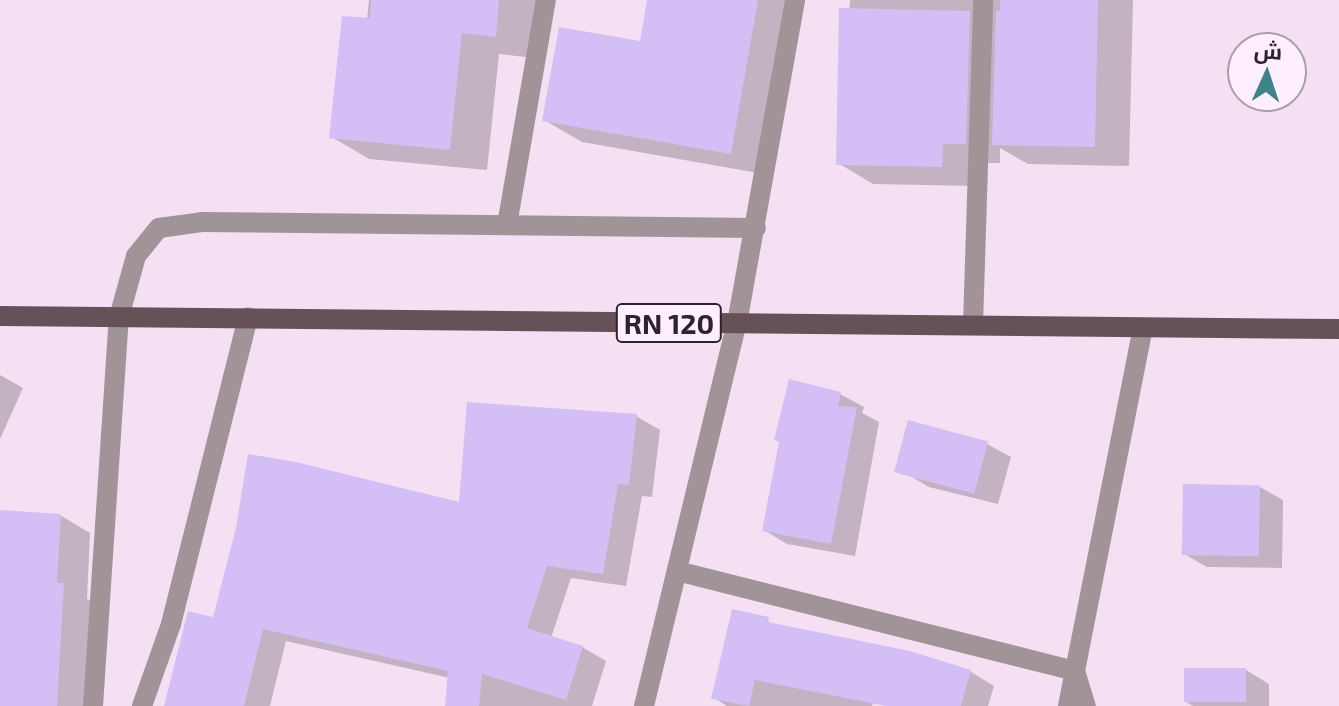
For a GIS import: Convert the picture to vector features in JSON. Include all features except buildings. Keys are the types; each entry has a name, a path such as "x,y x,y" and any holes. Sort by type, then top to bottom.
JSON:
{"main road":[{"name":"RN 120","path":"1,320 119,317 1339,329"}],"street":[{"path":"507,225 546,0"},
{"path":"644,706 737,323 795,0"},
{"path":"973,325 983,0"},
{"path":"93,706 119,317 136,256 159,228 202,222 756,228"},
{"path":"142,706 171,624 248,318"},
{"path":"1068,706 1143,327"},
{"path":"677,571 1075,671"},
{"path":"1075,671 1086,706"}]}
